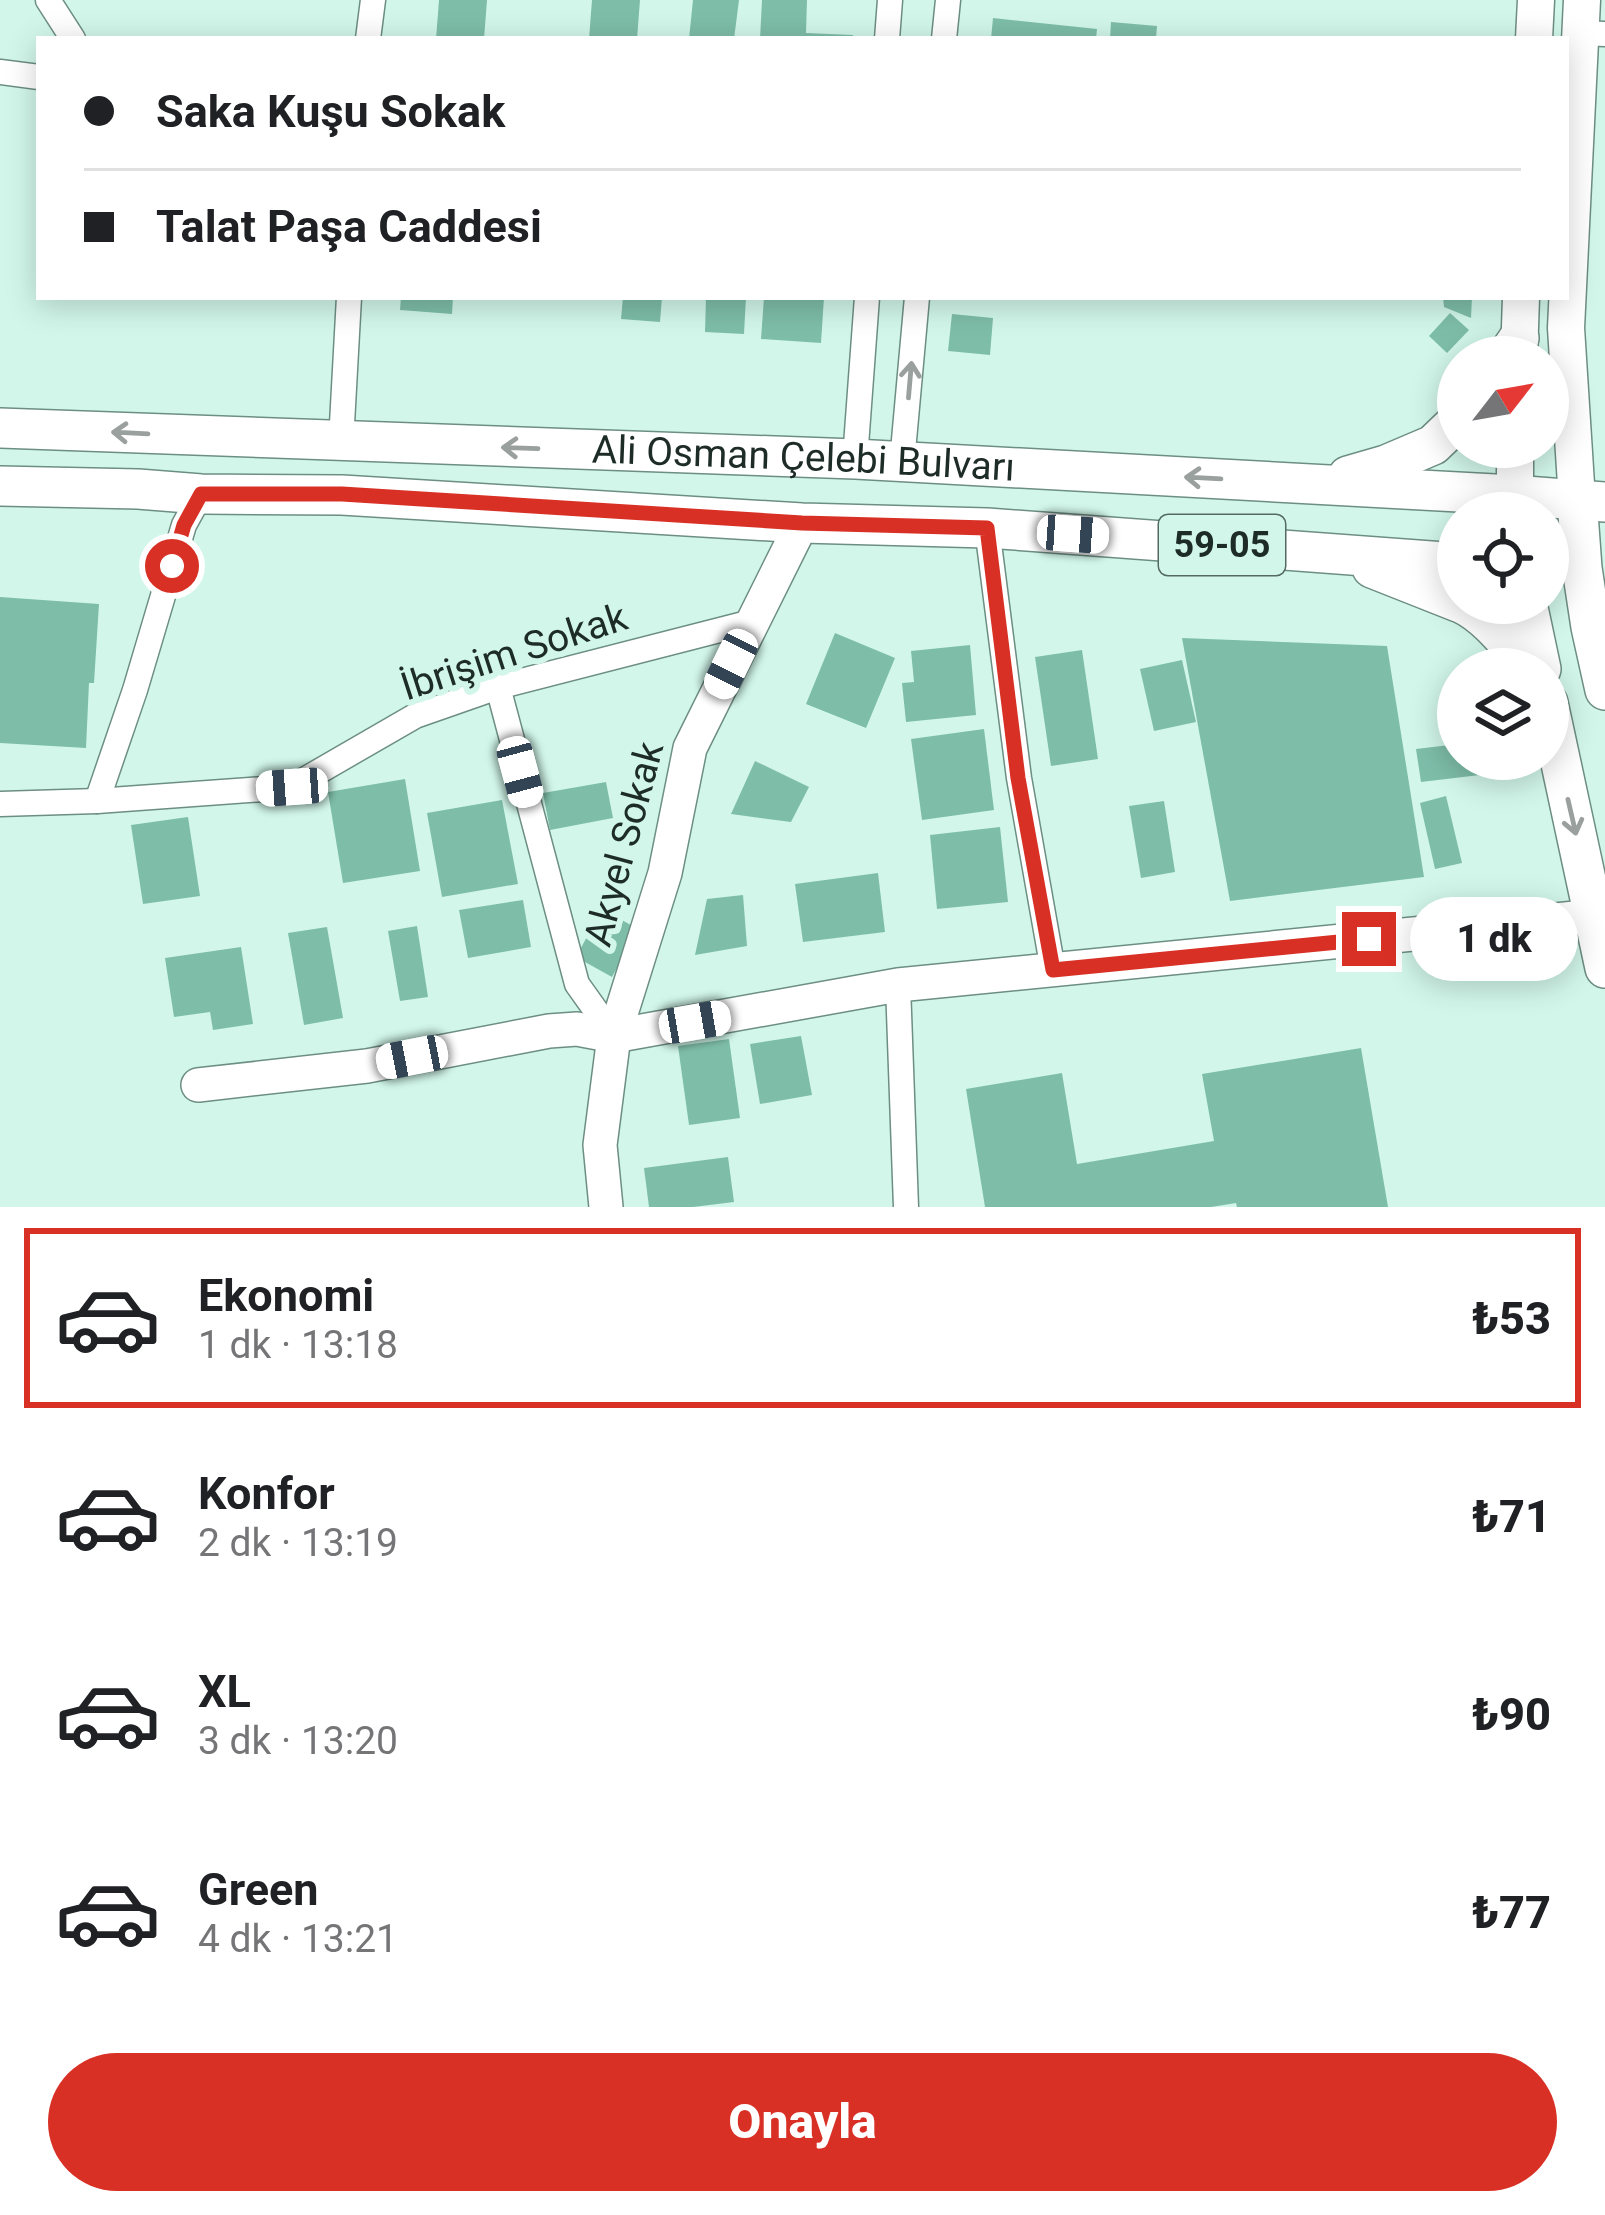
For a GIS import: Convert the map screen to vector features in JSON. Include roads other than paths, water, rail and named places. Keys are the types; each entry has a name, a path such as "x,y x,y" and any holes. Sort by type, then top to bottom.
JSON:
{"main road":[{"path":"1534,36 1536,0"},
{"path":"1569,288 1589,22"},
{"path":"1517,336 1521,300"},
{"path":"1568,300 1566,328 1591,501 1578,568 1603,663"},
{"name":"Ali Osman Çelebi Bulvarı","path":"0,428 854,459 1320,484 1437,496"},
{"path":"1320,484 1386,465 1437,441"},
{"name":"Ali Osman Çelebi Bulvarı","path":"0,486 342,494 802,523 987,528 1437,561"},
{"path":"1333,553 1437,593"},
{"path":"1488,624 1512,648"},
{"path":"1565,780 1605,968"}],"street":[{"path":"48,0 71,36"},
{"path":"368,36 373,0"},
{"path":"887,36 890,0"},
{"path":"944,36 948,0"},
{"path":"0,72 36,77"},
{"path":"341,442 350,300"},
{"path":"854,459 867,300"},
{"path":"902,462 917,300"},
{"path":"97,801 184,525 201,494"},
{"name":"Akyel Sokak","path":"606,1207 600,1145 614,1036 665,873 690,748 802,523"},
{"path":"987,528 1018,778 1053,970"},
{"name":"İbrişim Sokak","path":"0,804 292,787 415,716 498,687 751,622"},
{"path":"498,687 577,984 614,1036"},
{"path":"198,1085 367,1066 549,1030 614,1036 898,985 1595,916"},
{"path":"898,985 906,1207"}]}
